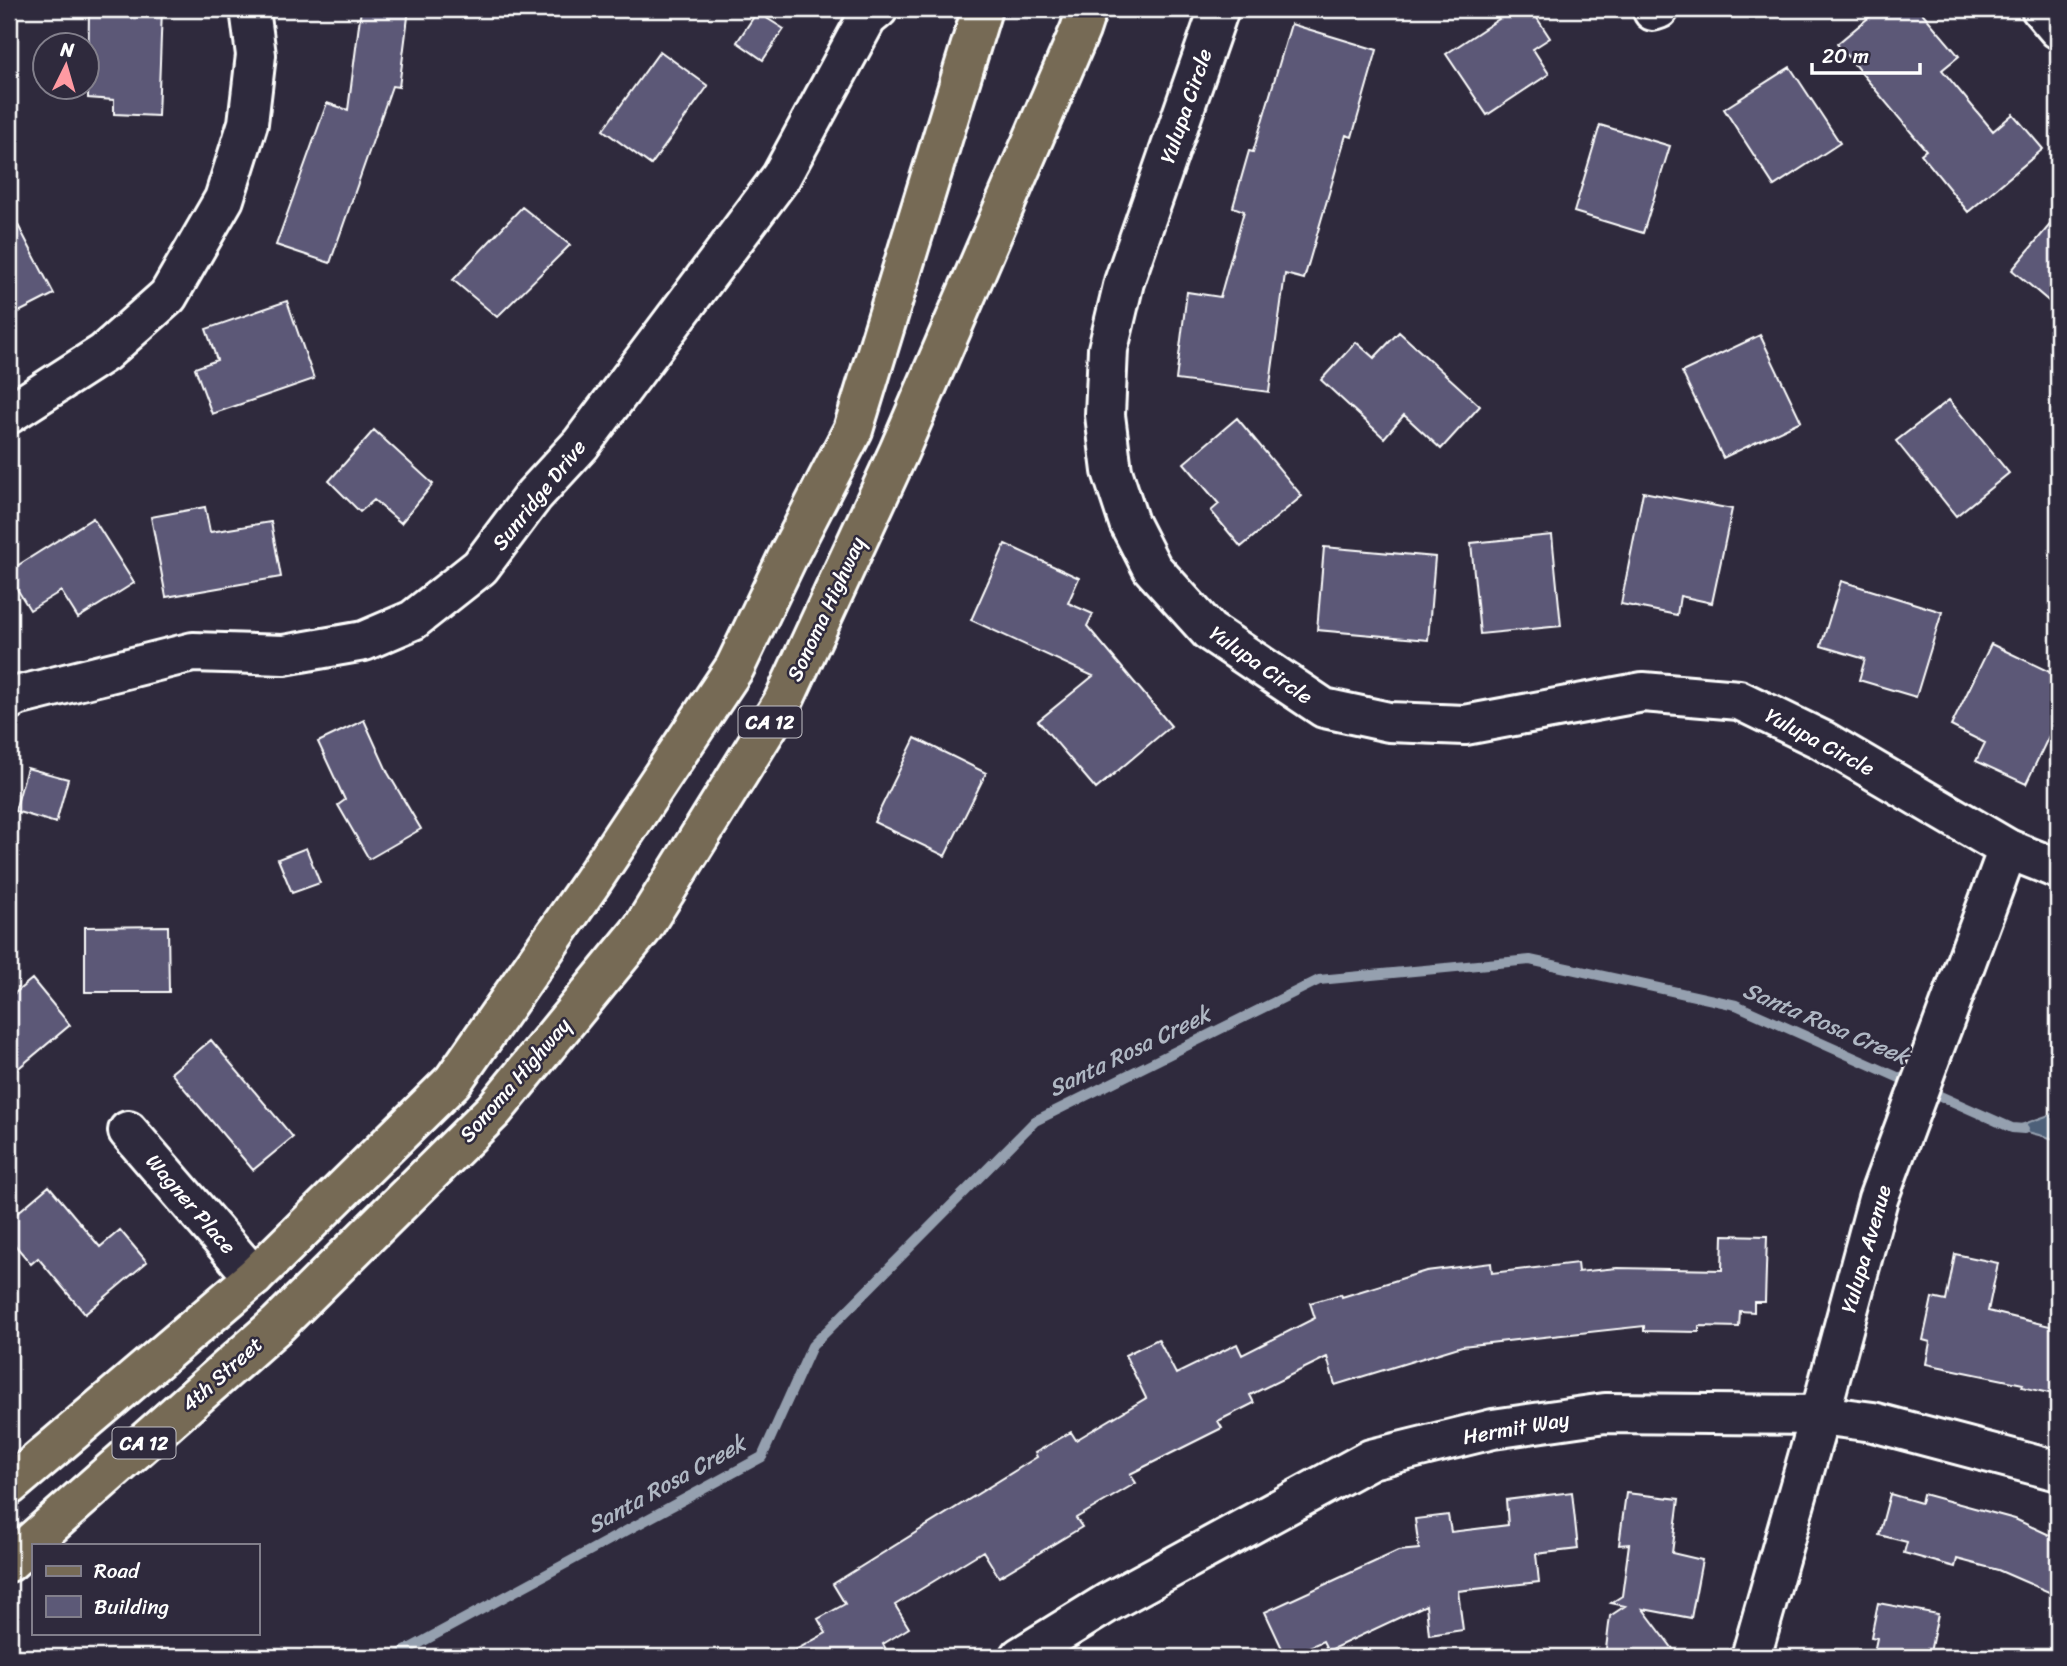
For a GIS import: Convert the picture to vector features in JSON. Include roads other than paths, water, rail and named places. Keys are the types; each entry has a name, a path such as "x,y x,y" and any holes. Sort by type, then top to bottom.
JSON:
{"main road":[{"name":"CA 12","path":"9,1486 254,1277 453,1081 591,883 734,667 853,430 982,9"},
{"name":"Sonoma Highway","path":"278,1324 494,1110 642,929 783,702 899,451 1087,9"},
{"name":"4th Street","path":"9,1562 278,1324"}],"street":[{"path":"9,414 104,353 168,296 224,199 248,123 256,55 250,9"},
{"name":"Sunridge Drive","path":"9,700 193,652 284,655 364,641 413,620 480,567 534,495 581,444 781,177 867,18 878,9"},
{"name":"Yulupa Circle","path":"1219,9 1124,282 1108,349 1105,415 1112,471 1129,523 1152,568 1209,631 1324,708 1389,722 1465,725 1643,692 1739,700 1822,740 2008,849 2058,869"},
{"path":"2040,9 2058,29"},
{"name":"Yulupa Avenue","path":"1751,1657 1878,1199 2008,849"},
{"name":"Wagner Place","path":"128,1132 254,1277"},
{"name":"Hermit Way","path":"1020,1657 1109,1602 1371,1459 1493,1429 1605,1413 1820,1415 1873,1422 2058,1471"}],"water":[{"path":"2058,1112 2058,1140 2012,1128"}],"waterway":[{"name":"Santa Rosa Creek","path":"394,1657 762,1457 812,1346 1035,1121 1319,980 1530,960 1736,1005 2012,1128 2024,1129"}]}
